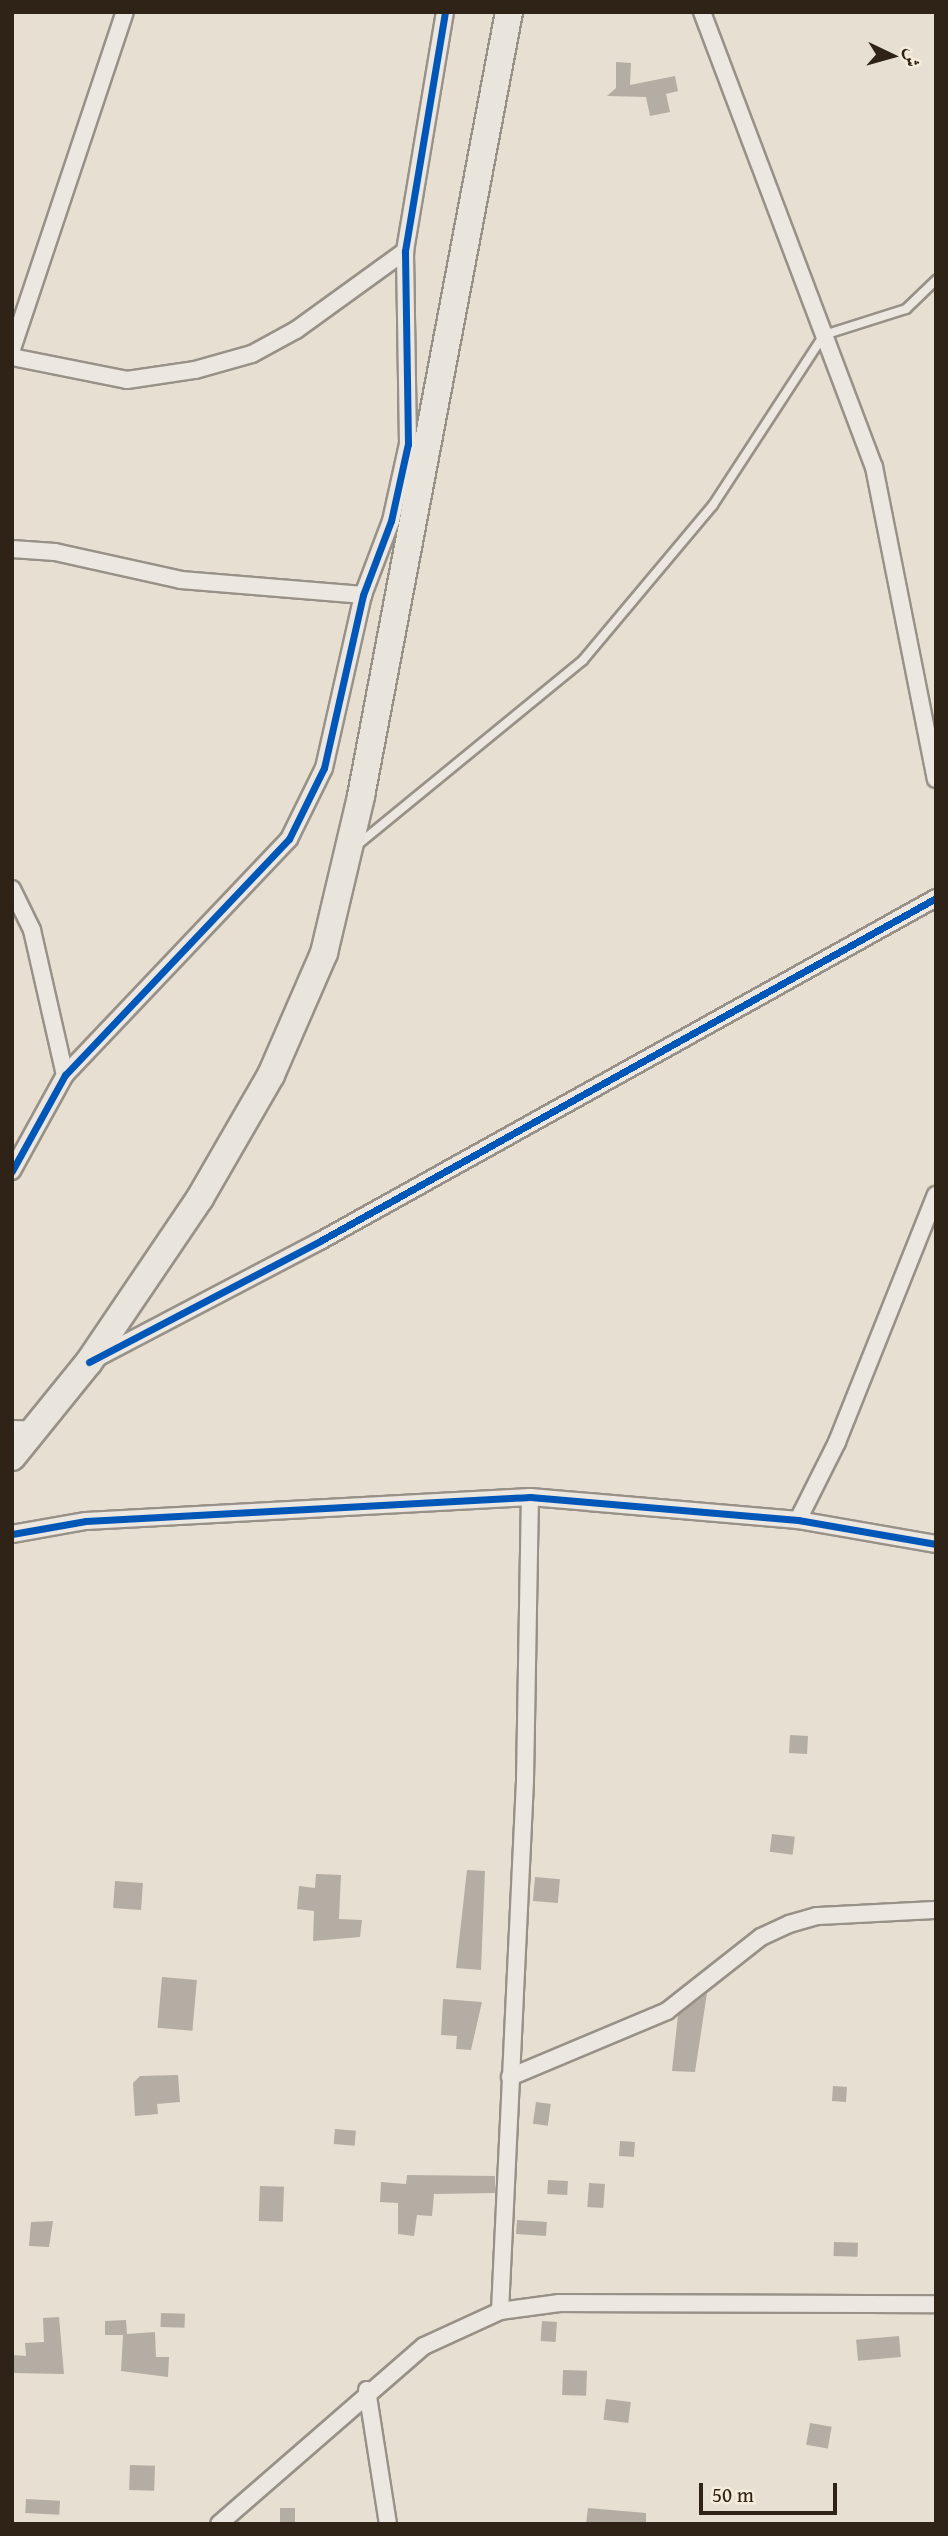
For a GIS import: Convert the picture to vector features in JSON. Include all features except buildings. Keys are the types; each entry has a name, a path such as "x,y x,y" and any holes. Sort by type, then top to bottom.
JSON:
{"main road":[{"path":"12,1457 24,1429 89,1362 200,1198 271,1075 324,953 349,852 509,12"}],"street":[{"path":"12,349 125,12"},
{"path":"12,1171 65,1075 302,817 338,725 362,594 391,521 408,443 405,251 444,12"},
{"path":"702,12 824,335 887,515 936,779"},
{"path":"12,357 127,380 195,370 252,354 296,330 405,251"},
{"path":"12,549 55,552 181,580 362,594"},
{"path":"12,889 32,930 65,1075"},
{"path":"89,1362 320,1241 936,898"},
{"path":"798,1521 837,1442 936,1195"},
{"path":"500,2311 525,1780 530,1497"},
{"path":"12,1534 100,1520 530,1497 798,1521 936,1544"},
{"path":"510,2077 667,2011 761,1937 789,1924 817,1916 936,1910"},
{"path":"224,2522 367,2390 424,2346 500,2311 559,2303 936,2304"},
{"path":"367,2390 388,2524"}],"lane":[{"path":"349,852 583,660 713,505 824,335 906,309 936,280"}],"cycle path":[{"path":"12,1171 65,1075 289,839 324,768 363,595 391,521 408,444 405,251 445,12"},
{"path":"89,1362 320,1241 936,898"},
{"path":"12,1534 86,1521 530,1497 798,1520 936,1544"}]}
